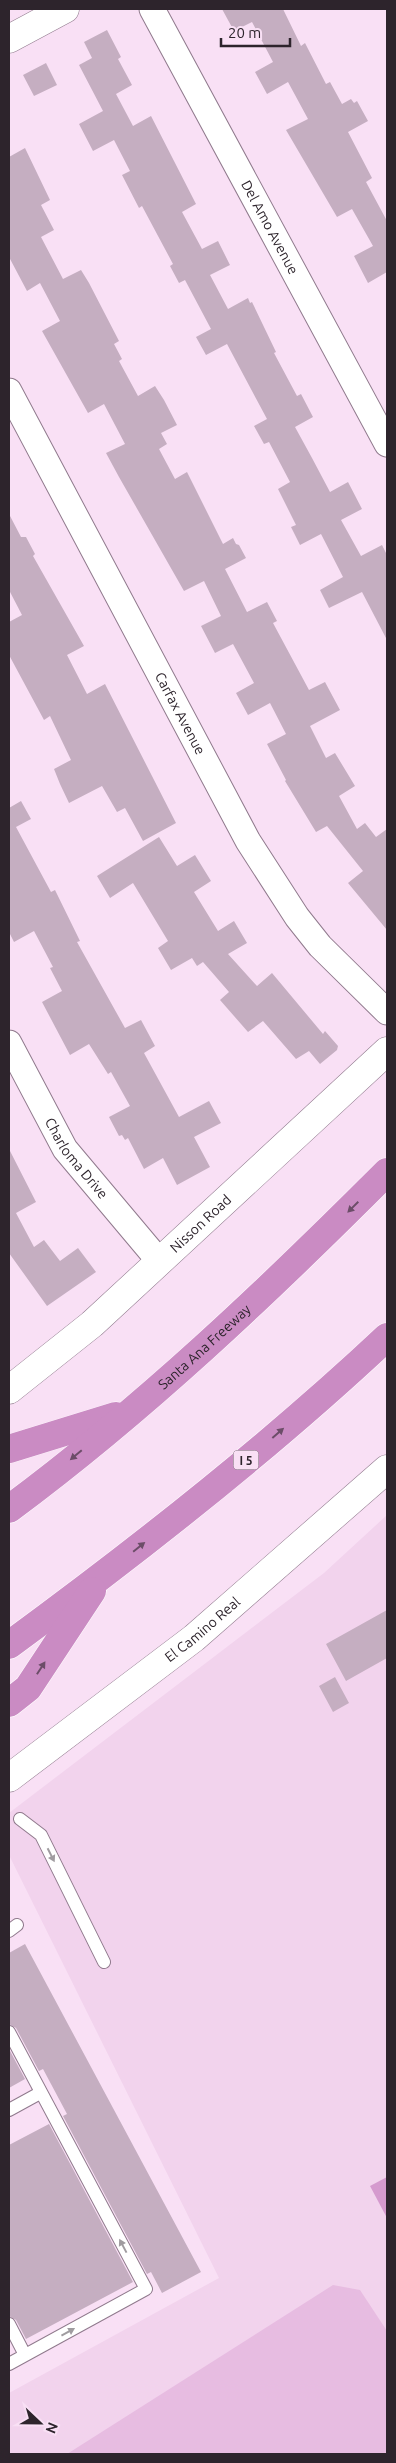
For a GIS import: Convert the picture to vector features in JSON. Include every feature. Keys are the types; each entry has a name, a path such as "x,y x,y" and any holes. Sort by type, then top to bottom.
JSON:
{"highway":[{"name":"Santa Ana Freeway","path":"9,1509 127,1413 272,1287 387,1172"},
{"name":"I 5","path":"9,1644 101,1577 240,1465 387,1337"},
{"path":"9,1449 127,1413"},
{"path":"9,1703 28,1688 101,1577"}],"street":[{"path":"9,39 65,9"},
{"name":"Del Amo Avenue","path":"152,9 387,444"},
{"name":"Carfax Avenue","path":"9,391 248,841 297,917 320,946 387,1012"},
{"name":"Charloma Drive","path":"9,1043 65,1149 160,1262"},
{"name":"Nisson Road","path":"9,1390 92,1324 387,1051"},
{"name":"El Camino Real","path":"9,1778 194,1638 387,1469"}],"lane":[{"path":"20,1819 41,1836 104,1962"},
{"path":"9,2032 146,2289 9,2364"},
{"path":"9,2110 40,2093"},
{"path":"9,2324 25,2355"}],"shaded area":[{"path":"387,1515 387,2454 9,2454 9,2393 219,2278 9,1855 9,1813 324,1573"},
{"path":"387,2177 387,2218 370,2186"},
{"path":"333,2285 360,2290 387,2331 387,2454 67,2454"}],"building":[{"path":"222,9 283,9 301,46 305,43 326,84 330,82 342,104 351,99 354,103 357,101 368,121 348,132 372,178 366,182 387,221 387,272 368,283 354,256 373,246 352,209 337,217 286,130 308,119 288,82 267,94 255,72 273,62 252,22 234,31"},
{"path":"107,30 121,57 118,59 132,85 116,94 133,126 151,116 196,204 182,212 202,249 218,241 230,265 210,275 228,309 248,298 250,303 252,302 276,352 274,353 297,396 301,394 313,417 295,427 330,492 348,482 362,509 341,520 361,556 382,545 387,555 387,640 362,592 329,608 320,590 343,577 321,534 300,545 291,527 296,525 278,489 290,482 269,442 264,444 254,426 267,419 227,344 206,355 196,337 211,329 185,280 179,283 170,266 173,264 142,206 139,208 122,175 130,171 114,140 93,151 79,124 103,111 79,65 92,58 84,42"},
{"path":"46,63 57,85 34,96 23,75"},
{"path":"25,148 50,200 41,205 54,230 41,237 63,279 81,270 89,283 119,341 114,344 122,359 119,361 138,396 155,386 164,400 177,425 161,433 167,444 159,449 175,479 187,472 223,544 233,538 236,544 239,545 246,558 225,569 247,612 267,602 277,621 273,623 309,690 325,682 340,710 310,726 326,758 335,753 355,786 339,796 357,829 365,823 376,837 387,829 387,930 348,883 363,871 327,826 316,832 285,781 267,744 286,734 270,703 248,715 236,693 254,683 233,644 215,653 201,626 221,616 204,581 184,591 106,453 125,444 104,404 88,413 42,331 60,321 40,283 27,291 9,257 9,157"},
{"path":"9,514 21,537 26,537 35,554 33,556 84,646 67,655 87,694 105,684 176,823 143,841 125,808 117,812 102,786 69,803 60,784 54,769 71,760 50,716 44,720 9,655 9,622 22,615 9,590"},
{"path":"21,801 31,819 16,827 51,892 55,890 80,941 77,942 125,1028 141,1020 155,1046 144,1053 179,1117 209,1101 221,1123 194,1137 210,1167 177,1185 163,1158 144,1169 128,1138 125,1140 122,1135 119,1136 109,1117 130,1106 111,1072 108,1074 89,1044 70,1055 42,1002 62,991 50,968 53,967 34,931 14,942 9,932 9,808"},
{"path":"159,837 177,866 195,855 211,881 194,892 218,931 234,921 247,943 228,954 257,986 272,973 323,1034 325,1031 338,1046 337,1050 320,1064 309,1051 296,1059 263,1021 248,1032 220,1000 229,992 203,962 197,966 192,958 171,970 158,948 168,941 133,883 110,898 97,876"},
{"path":"9,1149 36,1202 16,1213 34,1247 44,1240 60,1261 78,1248 96,1272 47,1306 9,1253"},
{"path":"387,1610 387,1658 346,1681 326,1644"},
{"path":"335,1677 349,1703 333,1712 319,1686"},
{"path":"25,1944 201,2272 162,2293 151,2272 147,2274 63,2116 67,2114 43,2069 39,2071 16,2028 9,2024 9,1953"},
{"path":"9,2049 25,2079 9,2088"},
{"path":"49,2124 133,2282 26,2339 16,2320 9,2316 9,2145"}]}
